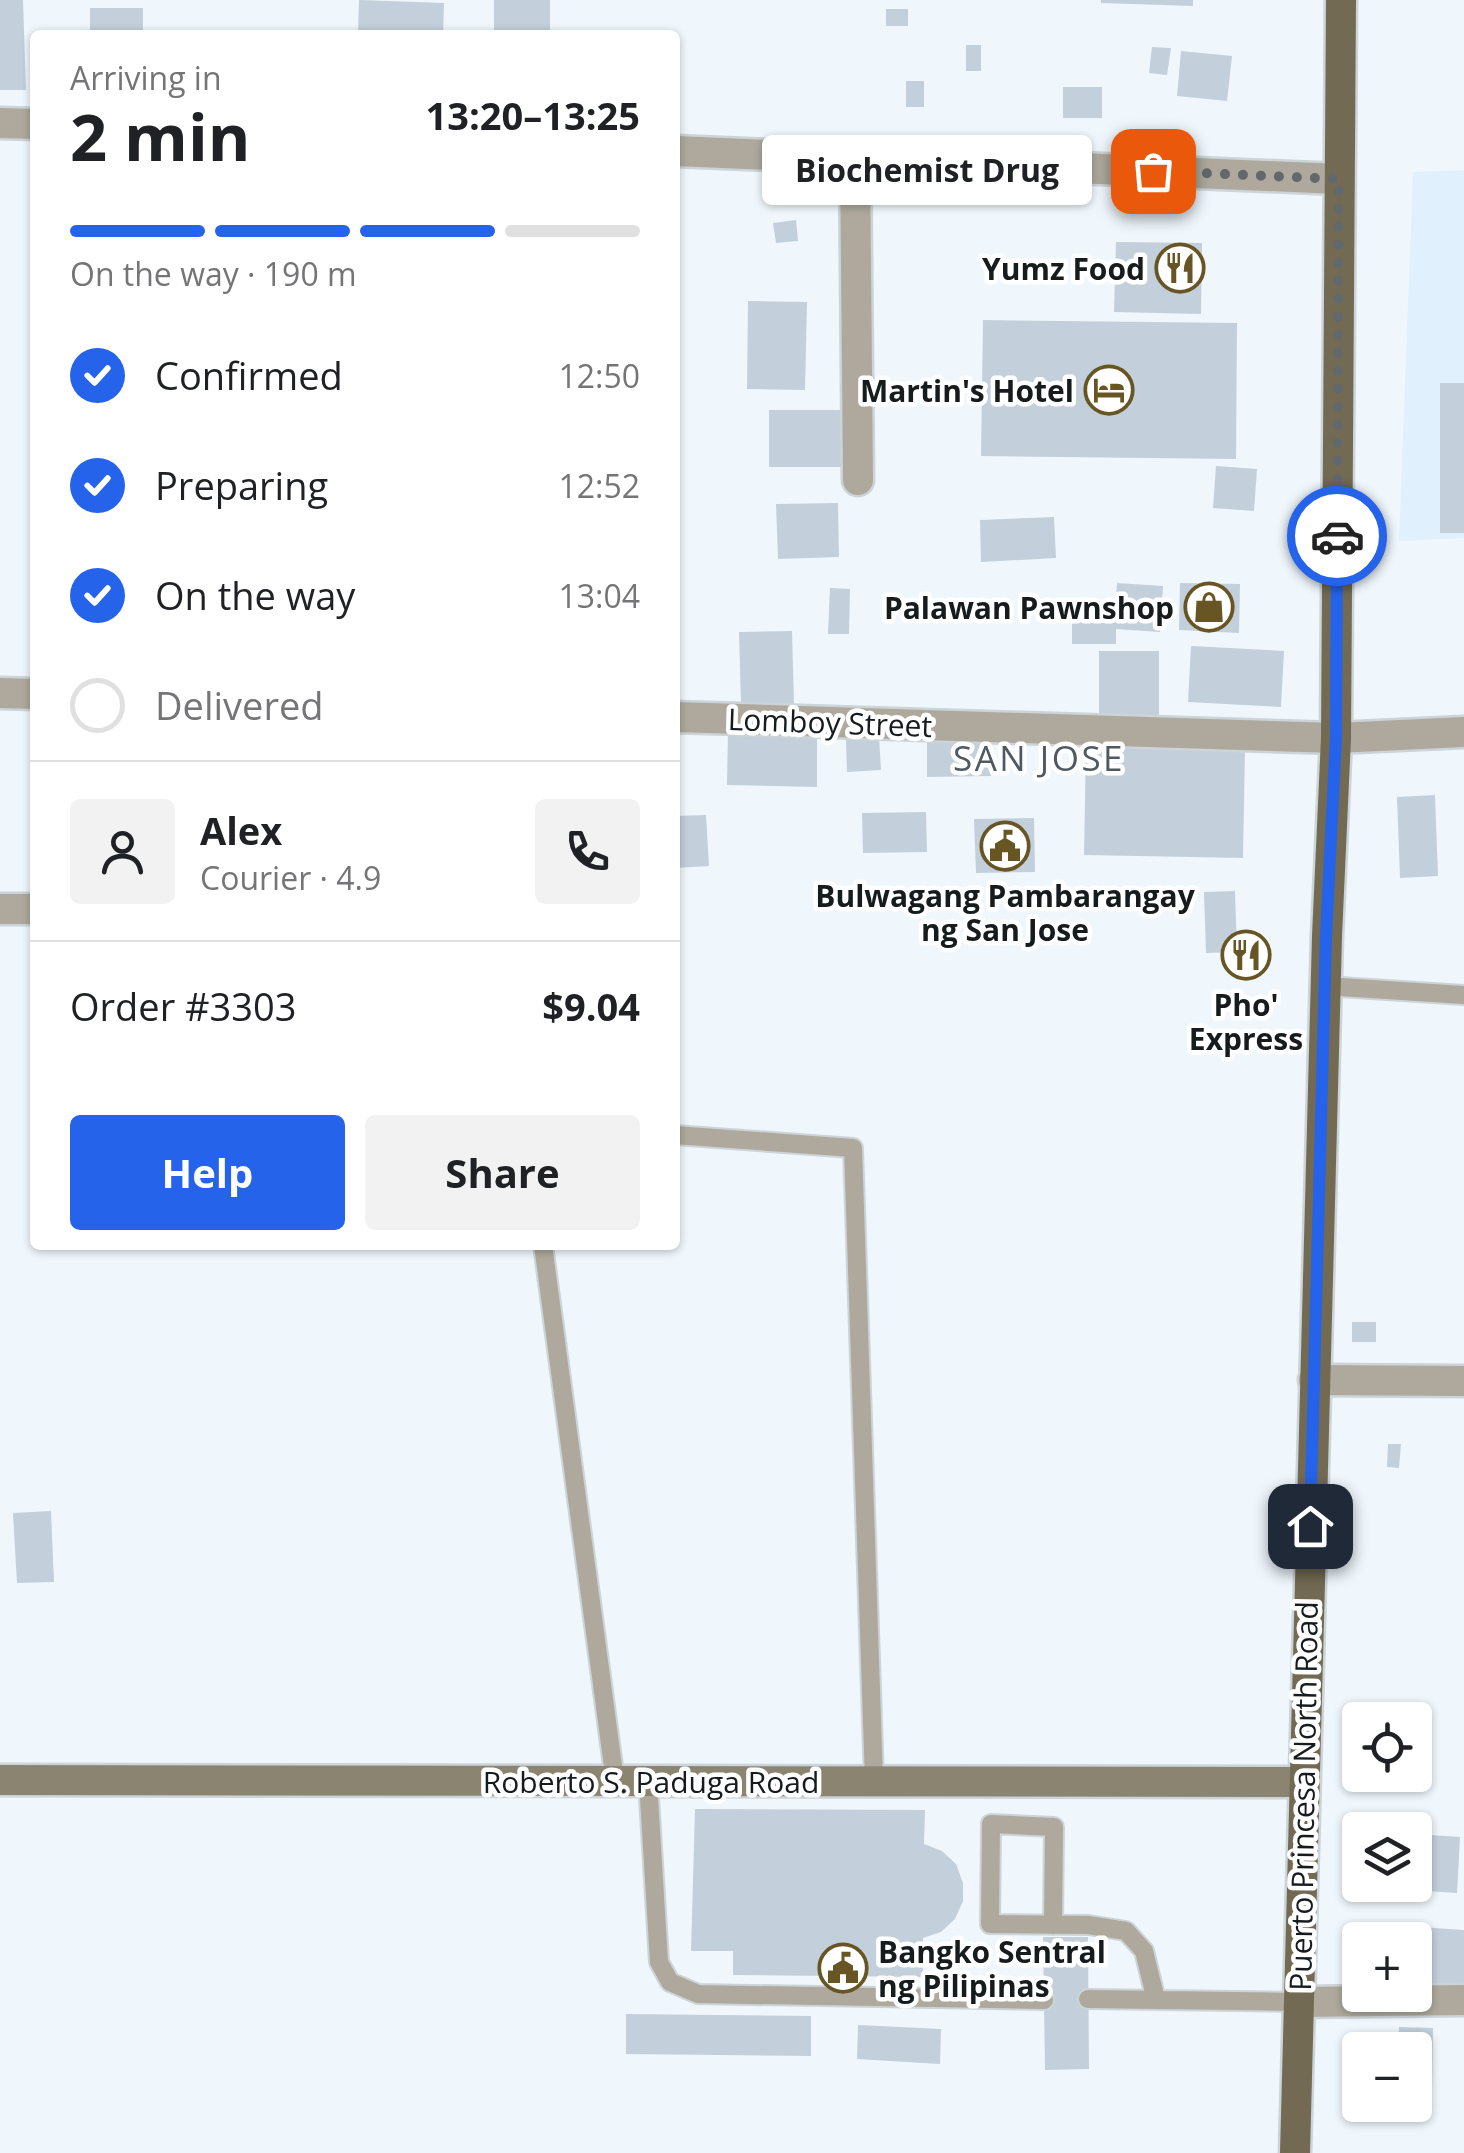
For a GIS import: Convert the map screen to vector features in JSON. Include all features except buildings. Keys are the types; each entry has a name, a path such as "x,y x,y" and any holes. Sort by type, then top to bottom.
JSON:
{"main road":[{"name":"Puerto Princesa North Road","path":"1296,2153 1302,1782 1336,738 1341,0"}],"street":[{"path":"0,123 30,124"},
{"path":"680,151 1339,179"},
{"path":"855,159 858,480"},
{"path":"0,693 30,694"},
{"name":"Lomboy Street","path":"680,716 1336,738 1464,732"},
{"path":"0,909 30,909"},
{"path":"1314,1380 1464,1381"},
{"name":"Roberto S. Paduga Road","path":"0,1780 1302,1782"},
{"path":"1299,2002 1464,2000"}],"lane":[{"path":"1326,986 1464,995"},
{"path":"680,1135 853,1148 874,1782"},
{"path":"544,1250 616,1781"},
{"path":"648,1781 659,1962 670,1982 698,1994 1044,2000"},
{"path":"1052,1925 1054,1827 992,1824 990,1924 1052,1925 1088,1925 1126,1931 1144,1951 1156,2000"},
{"path":"1088,1999 1299,2002"}],"shaded area":[{"path":"1464,170 1464,538 1399,541 1413,172"}],"way so far":[{"path":"1153,171 1339,179 1337,536"}],"place":[{"name":"Biochemist Drug","path":"1153,171"},
{"name":"Yumz Food","path":"1180,268"},
{"name":"Martin's Hotel","path":"1109,390"},
{"name":"Palawan Pawnshop","path":"1209,607"},
{"name":"Bulwagang Pambarangay ng San Jose","path":"1005,846"},
{"name":"Pho' Express","path":"1246,955"},
{"name":"Bangko Sentral ng Pilipinas","path":"843,1968"}],"district":[{"name":"SAN JOSE","path":"1039,757"}],"route":[{"path":"1310,1526 1326,936 1336,738 1337,536"}]}
